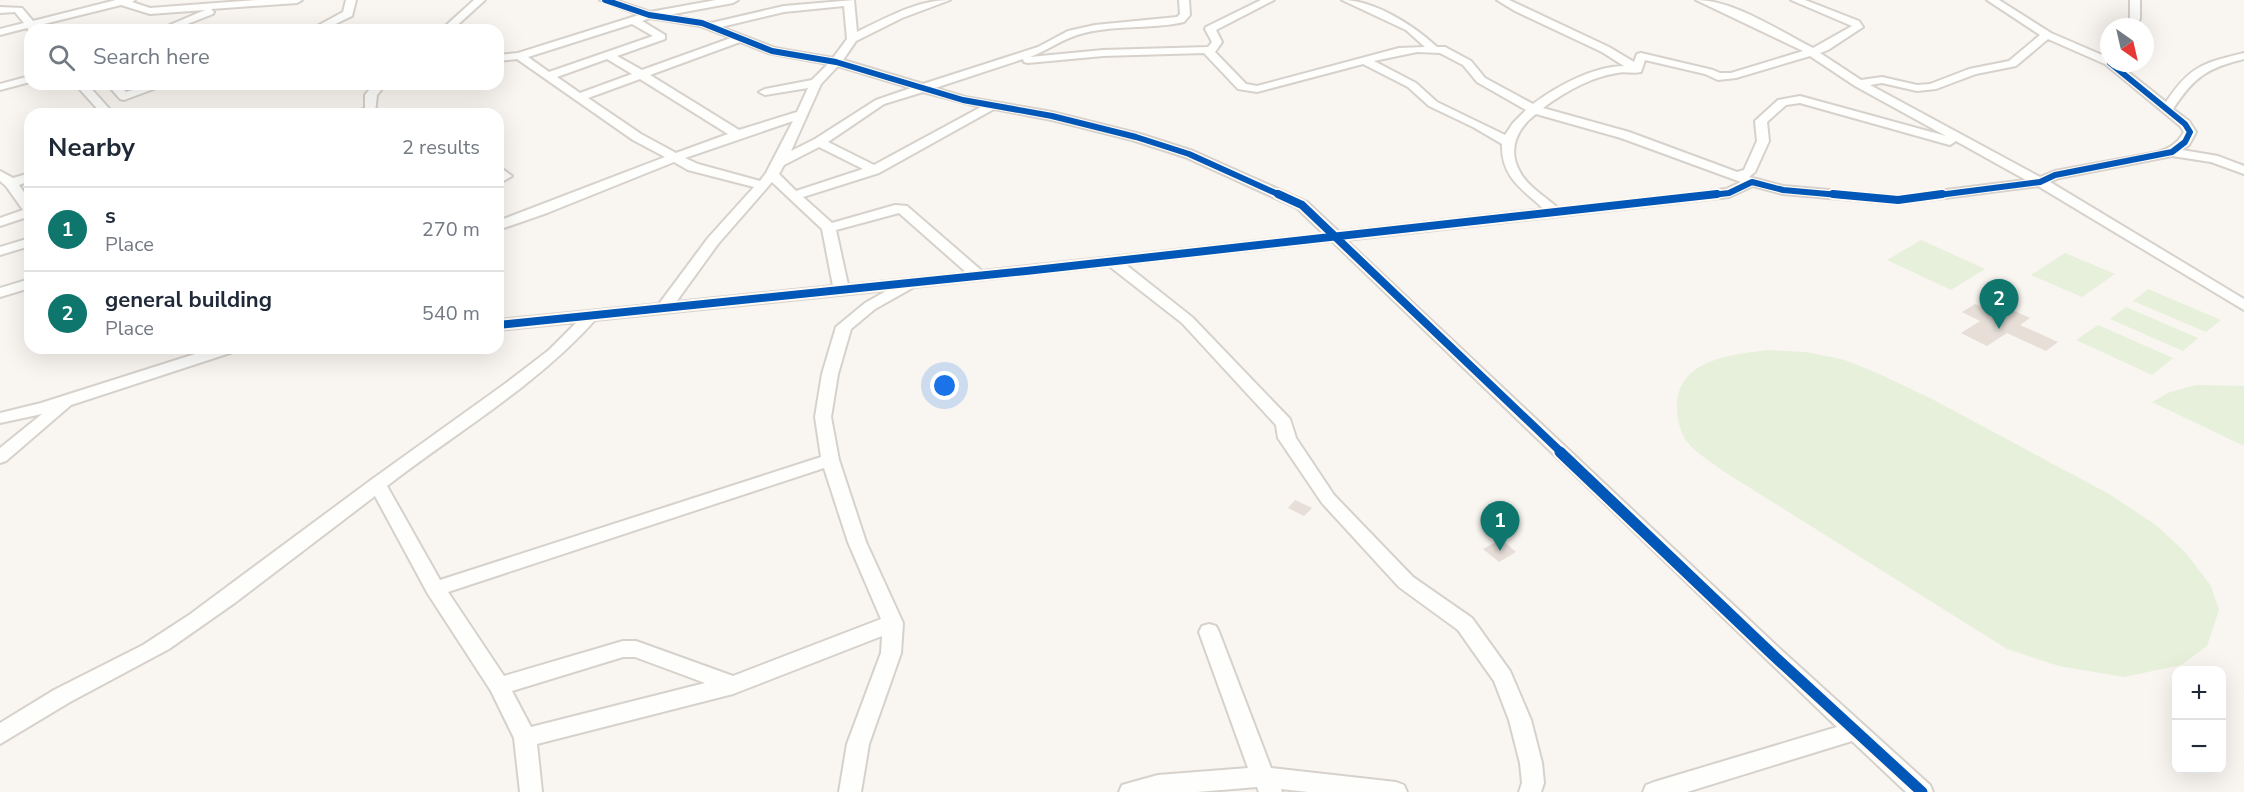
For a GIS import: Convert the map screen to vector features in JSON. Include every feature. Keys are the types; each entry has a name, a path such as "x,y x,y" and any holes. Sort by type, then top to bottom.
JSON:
{"street":[{"path":"43,24 132,0"},
{"path":"120,2 150,11 223,3 297,0"},
{"path":"327,24 348,14 351,0"},
{"path":"453,24 480,0"},
{"path":"605,0 649,15 706,25 772,51 836,62 921,88 992,106 1052,116 1136,137 1189,154 1294,201 1336,236 1451,350 1922,792"},
{"path":"504,57 519,56 649,15 704,3 732,0"},
{"path":"664,308 713,241 763,186 775,169 816,83 836,62 852,39 898,16 945,0"},
{"path":"775,169 872,106 1042,49 1082,31 1180,20 1185,15 1184,0"},
{"path":"1000,62 1113,52 1208,51 1214,49 1217,42 1210,29 1269,0"},
{"path":"1347,0 1410,28 1436,51"},
{"path":"1502,0 1524,14 1612,52 1637,70"},
{"path":"1701,0 1729,10 1811,51 1859,84 2040,182 2244,305"},
{"path":"1637,70 1641,56 1709,72 1718,77 1732,76 1824,48 1858,27 1855,23 1796,0"},
{"path":"1992,0 2047,35 2100,57"},
{"path":"2135,0 2135,18"},
{"path":"706,25 784,9 849,1 852,39"},
{"path":"176,24 223,3"},
{"path":"704,3 706,25"},
{"path":"0,10 19,9 30,24"},
{"path":"548,76 661,37 634,20"},
{"path":"0,32 24,28"},
{"path":"1859,84 1882,80 1917,88 1932,87 1973,71 2012,64 2047,35"},
{"path":"579,97 741,38"},
{"path":"1208,51 1240,85 1252,89 1404,50 1436,51 1441,49 1467,63 1481,80 1534,110 1625,135 1737,177 1783,190 1898,200 2040,182 2055,175 2172,152 2185,142 2190,132 2185,124 2122,72"},
{"path":"607,55 643,74 706,117 737,134"},
{"path":"519,56 637,137 674,157 723,177 763,186"},
{"path":"2167,109 2193,74 2203,68 2244,56"},
{"path":"1363,60 1412,86 1433,104 1477,124 1508,142"},
{"path":"1554,211 1515,176 1508,142 1520,122 1556,95 1616,69 1637,70"},
{"path":"0,87 24,81"},
{"path":"765,92 816,83"},
{"path":"86,90 103,108"},
{"path":"118,90 124,97 144,90"},
{"path":"372,108 371,95 375,90"},
{"path":"1737,177 1749,172 1763,141 1761,121 1782,102 1793,99 1917,130 1990,154"},
{"path":"796,195 874,170 992,106"},
{"path":"504,224 550,209 674,157 737,134 803,114"},
{"path":"819,142 874,170"},
{"path":"2172,152 2214,159 2244,170"},
{"path":"775,169 796,195 829,228 842,288"},
{"path":"5,179 24,177"},
{"path":"5,179 24,204"},
{"path":"504,324 1729,193 1752,182"},
{"path":"829,228 902,209 977,274"},
{"path":"0,222 24,214"},
{"path":"0,251 24,244"},
{"path":"1112,261 1187,320 1284,423 1287,438 1328,499 1406,582 1465,624 1503,677 1520,720 1531,763 1533,783 1530,792"},
{"path":"850,792 858,744 891,653 892,623 857,542 831,460 823,417 830,374 844,327 863,310 913,281"},
{"path":"0,293 24,285"},
{"path":"0,735 59,698 134,661 162,644 283,557 377,484 547,359 591,316"},
{"path":"0,418 44,408 211,354"},
{"path":"0,457 71,399"},
{"path":"435,589 831,460"},
{"path":"377,484 435,589 499,686 525,738 531,792"},
{"path":"525,738 733,685 892,623"},
{"path":"1209,632 1267,784"},
{"path":"499,686 623,649 636,648 733,685"},
{"path":"1654,792 1856,731"},
{"path":"1130,792 1158,785 1267,784 1396,792"}],"green space":[{"path":"1921,240 1985,269 1951,290 1887,260"},
{"path":"2065,253 2115,274 2082,297 2031,275"},
{"path":"2148,289 2221,320 2206,332 2133,301"},
{"path":"2126,307 2198,338 2183,351 2110,319"},
{"path":"2098,325 2173,358 2152,375 2076,340"},
{"path":"1767,350 1806,352 1845,360 1930,398 2109,494 2156,525 2185,552 2211,586 2219,610 2207,646 2181,665 2124,677 2059,666 2007,649 1720,469 1688,443 1681,429 1677,406 1683,382 1702,365 1727,356"},
{"path":"2197,385 2244,386 2244,446 2152,402 2170,392"}],"building":[{"path":"1975,304 1994,313 2004,306 2030,318 2020,325 2058,342 2046,351 2007,333 1987,346 1961,333 1980,321 1962,312"},
{"path":"1295,500 1312,508 1304,516 1288,508"},
{"path":"1501,539 1516,552 1499,562 1483,549"}],"cycle path":[{"path":"605,0 649,15 702,23 772,51 836,62 963,100 1052,116 1136,137 1189,154 1302,205 1773,655 1922,792"},
{"path":"504,324 1026,271 1729,193 1752,182 1783,190 1898,200 2040,182 2055,175 2154,157 2172,152 2185,142 2190,132 2185,124 2121,72"}],"place":[{"name":"general building","path":"1999,329"},
{"name":"s","path":"1500,551"}]}
